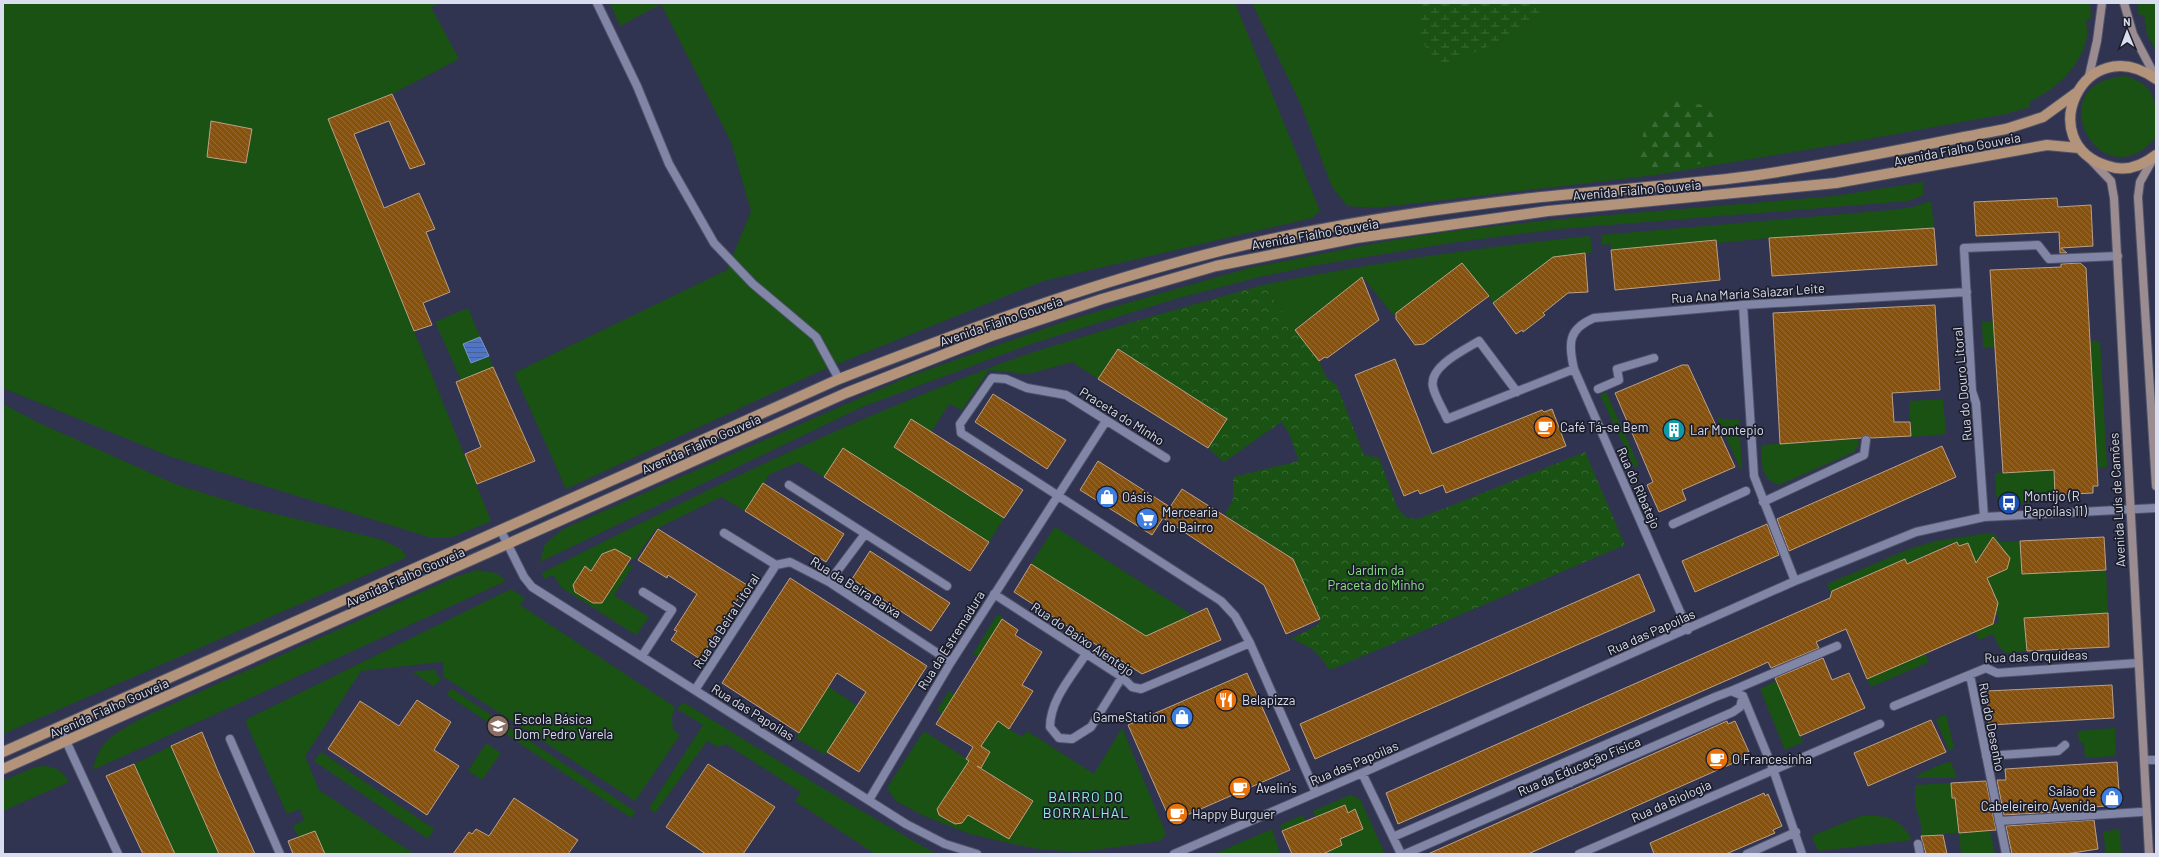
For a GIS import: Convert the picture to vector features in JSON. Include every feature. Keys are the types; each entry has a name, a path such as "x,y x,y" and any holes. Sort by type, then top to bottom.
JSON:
{"main road":[{"path":"2090,76 2097,41 2102,3"},
{"path":"2124,3 2133,34 2156,79"},
{"path":"2156,79 2145,71 2131,67 2116,66 2102,69 2090,76 2076,92 2070,115 2070,126 2083,151 2099,164 2113,168 2128,168 2142,164 2156,156"},
{"name":"Avenida Fialho Gouveia","path":"3,752 60,728 839,379 956,333 1073,294 1187,260 1290,235 1412,214 1540,197 1647,188 1754,175 2006,129 2042,117 2076,92"},
{"name":"Avenida Fialho Gouveia","path":"3,769 846,393 977,341 1102,299 1216,266 1356,238 1548,211 1786,189 1890,174 2047,145 2083,151"},
{"name":"Avenida Luís de Camões","path":"2083,151 2111,181 2114,198 2149,854"},
{"path":"2156,156 2140,182 2138,197 2156,486"}],"street":[{"path":"597,3 637,86 669,164 714,243 753,284 816,337 839,379"},
{"name":"Rua do Douro Litoral","path":"1984,517 1976,403 1972,391 1964,248 2038,245 2049,259 2118,256"},
{"name":"Rua Ana Maria Salazar Leite","path":"1574,369 1570,343 1573,333 1581,323 1594,318 1743,304 1967,292"},
{"path":"1743,304 1754,476 1762,502 1795,581"},
{"path":"1518,392 1479,341 1439,367 1432,375 1432,387 1448,419 1518,392 1574,369"},
{"path":"1598,389 1619,380 1617,369 1654,358"},
{"name":"Rua do Ribatejo","path":"1574,369 1688,630"},
{"name":"Praceta do Minho","path":"1058,496 961,433 960,424 992,378 1006,379 1027,388 1066,395 1166,458"},
{"name":"Rua da Estremadura","path":"869,800 951,662 1106,421"},
{"path":"1762,502 1864,455 1866,440"},
{"path":"789,486 947,586"},
{"path":"1673,524 1746,491"},
{"path":"1058,496 1221,601 1235,616 1250,643 1316,793"},
{"name":"Rua das Papoilas","path":"1174,854 1688,630 1795,581 1916,532 1984,517 2156,508"},
{"name":"Rua das Papoilas","path":"501,530 524,576 532,587 906,824 945,844 978,854"},
{"path":"724,533 776,565"},
{"path":"829,582 865,534"},
{"name":"Rua da Beira Baixa","path":"776,565 790,562 829,582 951,662"},
{"name":"Rua da Beira Litoral","path":"695,690 776,565"},
{"path":"642,656 672,610 643,592"},
{"name":"Rua do Baixo Alentejo","path":"994,594 1122,677 1132,687 1141,689 1250,643"},
{"name":"Rua da Educação Física","path":"1393,837 1837,646"},
{"path":"1086,654 1054,705 1050,716 1050,727 1059,738 1072,739 1091,727 1122,677"},
{"name":"Rua das Orquídeas","path":"1894,706 1986,668 1997,673 2138,663"},
{"name":"Rua do Desenho","path":"1970,675 2006,854"},
{"path":"1731,692 1743,696 1773,769 1796,832 1800,853"},
{"name":"Rua da Educação Física","path":"1405,854 1733,712 1740,707 1743,696"},
{"path":"1773,769 1880,724"},
{"path":"60,728 118,854"},
{"path":"230,739 280,854"},
{"path":"1986,756 2058,751 2065,745"},
{"path":"2144,760 2156,760"},
{"path":"1562,764 1569,769 1571,777 1570,783"},
{"name":"Rua da Biologia","path":"1578,854 1773,769"},
{"path":"1362,773 1401,854"},
{"path":"1999,821 2140,812"},
{"path":"1746,854 1796,832"},
{"path":"1918,844 1920,854"}],"green space":[{"path":"3,3 440,3 431,7 459,59 392,94 328,119 491,521 450,538 432,538 169,456 3,388"},
{"path":"610,3 1235,3 1320,211 1312,218 1043,281 820,371 566,489 514,373 727,270 751,211 731,142 661,4 620,26"},
{"path":"1252,3 2090,3 2091,19 2086,19 2087,35 2084,48 2073,68 2066,76 2048,91 2029,102 2030,107 2006,114 1841,144 1656,175 1375,208 1347,206 1332,187 1301,105"},
{"path":"1423,3 1540,3 1543,15 1495,43 1469,55 1443,64 1429,51 1421,38 1420,22"},
{"path":"2137,3 2156,3 2156,51 2147,34 2144,15 2139,15"},
{"path":"2125,76 2136,80 2150,91 2155,106 2156,137 2135,154 2115,157 2099,149 2086,134 2081,116 2085,97 2099,83"},
{"path":"1667,100 1711,106 1720,136 1715,157 1689,167 1663,170 1644,170 1638,155 1645,127 1653,112"},
{"path":"1923,182 1923,195 1908,201 1559,229 1457,242 1317,265 1259,277 1175,299 1031,344 862,407 540,562 545,544 563,529 910,376 1072,319 1249,268 1382,242 1445,232 1550,220 1835,196"},
{"path":"1931,201 1934,228 1769,238 1717,243 1716,240 1611,250 1611,244 1602,245 1601,235 1891,210 1913,207"},
{"path":"1590,236 1592,253 1585,253 1527,277 1493,303 1488,295 1428,290 1393,315 1363,277 1295,329 1263,285 1426,256"},
{"name":"Jardim da Praceta do Minho","path":"1263,285 1319,361 1326,377 1337,386 1364,455 1379,458 1397,507 1407,518 1418,519 1585,452 1625,545 1330,670 1314,650 1291,639 1318,625 1320,620 1293,559 1225,515 1233,499 1233,477 1299,461 1289,433 1281,422 1224,462 1208,448 1227,419 1118,349 1136,321"},
{"path":"468,308 480,337 463,344 471,363 489,356 493,367 461,380 435,322"},
{"path":"1136,321 1098,379 1072,362 1028,374 989,370 962,410 949,404 931,432 911,419 894,447 1004,518 989,542 843,449 824,477 799,462 770,474 745,511 721,497 656,529 634,560 615,549 609,551 610,556 598,560 591,571 585,567 573,585 580,596 593,602 602,603 625,566 633,566 614,595 649,617 636,635 562,588 553,575 544,579 542,573 710,489 881,412 997,365 1048,347"},
{"path":"1982,322 1993,322 1995,347 1983,348"},
{"path":"2087,341 2100,341 2107,467 2093,468 2097,459 2095,453 2097,451 2096,444 2094,442 2095,419 2092,417"},
{"path":"1606,392 1639,466 1634,467 1600,395"},
{"path":"1943,399 1946,434 1911,437 1909,401"},
{"path":"3,404 39,423 175,484 251,508 383,540 402,550 407,557 3,734"},
{"path":"1720,417 1721,419 1739,420 1742,472 1717,418"},
{"path":"1858,439 1859,444 1854,452 1779,485 1768,479 1763,470 1761,445"},
{"path":"2054,470 2055,495 2049,501 2003,504 1996,495 1995,473"},
{"path":"1055,527 1192,615 1146,636 1031,564"},
{"path":"1989,533 1997,536 1997,542 1995,539 1991,540 1991,547 1980,553 1985,564 1978,567 1968,543 1959,546 1956,542 1940,548 1933,559 1930,553 1907,564 1905,559 1889,566 1888,569 1880,570 1863,577 1862,580 1832,591 1831,593 1827,584 1909,549 1935,541"},
{"path":"2020,541 2022,574 2106,570 2108,613 2025,618 2027,651 2006,653 1999,647 1993,634 1979,640 1971,623 1982,629 1998,622 1999,619 1994,608 1997,607 1998,602 1992,589 1971,598 1966,586 1999,572 1997,542"},
{"path":"477,570 496,573 506,581 93,770 100,751 105,744 118,732 144,717 455,577"},
{"path":"511,589 525,598 520,605 675,707 672,717 673,730 680,735 635,801 444,677 443,663 441,662 361,671 305,756 319,790 414,854 325,854 315,831 298,837 293,826 304,820 300,809 287,814 246,723 247,719"},
{"path":"997,615 1003,617 982,651 1008,667 1005,674 973,654"},
{"path":"1925,653 1929,662 1871,687 1865,674 1879,673 1897,666 1899,662"},
{"path":"436,670 436,674 441,678 434,687 414,673 414,671"},
{"path":"1776,681 1803,742 1785,750 1760,689"},
{"path":"828,686 857,706 825,755 796,738"},
{"path":"451,688 636,812 631,818 447,695"},
{"path":"949,691 1022,737 1027,731 1094,774 1122,728 1166,834 1160,841 1080,852 1039,849 970,834 924,816 896,801 887,788 924,731 971,762 937,809 939,815 955,824 962,823 985,793 1009,839 1033,801 981,768 990,752 981,746 985,741 937,710"},
{"path":"683,702 824,789 936,854 875,854 795,801 801,792 726,744 718,747 707,741 655,813 649,808 703,725 677,709"},
{"path":"1946,714 1954,748 1949,751 1936,719"},
{"path":"2115,728 2116,756 2085,758 2084,743 2079,742 2078,731"},
{"path":"486,743 501,753 482,780 468,771"},
{"path":"171,746 219,854 175,854 134,764"},
{"path":"321,752 434,829 428,839 314,761"},
{"path":"1951,762 1957,778 1917,778 1916,776 1942,764"},
{"path":"44,766 59,770 69,782 3,811 3,781 35,767"},
{"path":"1951,783 1952,798 1984,797 1959,833 1921,836 1921,825 1915,804 1915,785"},
{"path":"1350,795 1360,799 1385,854 1331,854 1329,851 1342,845 1340,839 1363,829 1355,809 1348,813 1323,835 1313,811"},
{"path":"1303,815 1306,821 1282,831 1280,825"},
{"path":"1861,816 1877,816 1891,819 1902,826 1912,840 1818,851 1812,836"},
{"path":"1272,829 1280,854 1214,854"},
{"path":"2117,829 2120,830 2121,854 2106,854 2103,832"},
{"path":"1990,831 1995,854 1961,854 1959,833"}],"water":[{"path":"480,337 489,356 471,363 463,344"}],"building":[{"path":"392,94 425,164 410,169 389,121 354,134 384,208 419,193 435,229 426,232 450,292 423,303 432,325 414,331 328,119"},
{"path":"211,121 252,129 246,163 207,157"},
{"path":"2057,198 2058,207 2091,205 2093,246 2061,248 2067,253 2060,253 2059,232 1976,236 1974,202"},
{"path":"1934,228 1937,265 1772,276 1769,238"},
{"path":"1716,240 1720,280 1615,290 1611,250"},
{"path":"1585,253 1588,292 1568,293 1543,313 1545,315 1523,332 1522,330 1516,334 1493,303 1553,257"},
{"path":"1462,263 1489,296 1424,344 1415,345 1396,319 1396,313"},
{"path":"2080,263 2086,268 2098,486 2093,486 2093,493 2055,495 2054,470 2003,473 1990,270 2061,267 2061,264"},
{"path":"1362,277 1379,320 1327,358 1325,357 1319,361 1295,330"},
{"path":"1935,305 1940,390 1892,393 1894,422 1910,422 1911,436 1871,438 1866,435 1861,438 1780,444 1773,313"},
{"path":"1118,349 1227,419 1208,448 1098,379"},
{"path":"1395,359 1432,454 1542,410 1544,412 1552,409 1566,446 1446,493 1443,485 1420,494 1418,490 1404,496 1355,375"},
{"name":"Lar Montepio","path":"1682,365 1688,365 1735,467 1682,490 1686,500 1659,512 1647,485 1653,482 1615,393"},
{"path":"493,367 535,461 477,484 465,454 481,447 456,382"},
{"path":"993,394 1066,440 1047,469 975,422"},
{"path":"911,419 1023,490 1004,518 894,447"},
{"path":"1942,446 1956,477 1789,551 1777,519"},
{"path":"843,448 989,542 970,571 824,477"},
{"path":"1098,461 1170,507 1182,489 1293,559 1320,619 1286,634 1264,585 1163,518 1152,535 1080,490"},
{"path":"763,483 844,534 826,562 745,511"},
{"path":"1767,524 1779,555 1695,592 1682,561"},
{"path":"658,529 747,585 700,659 671,640 677,631 674,630 697,594 668,575 667,578 638,560"},
{"path":"1993,537 2010,558 2007,569 1987,578 1998,603 1993,624 1867,679 1846,629 1816,642 1819,648 1771,668 1768,662 1398,824 1386,793 1830,598 1832,591 1905,559 1907,564 1957,542 1959,546 1968,543 1976,563"},
{"path":"2104,537 2106,570 2022,574 2020,541"},
{"path":"615,549 631,558 602,603 593,603 575,592 573,585 585,566 591,571 602,554"},
{"path":"870,551 950,603 931,631 852,579"},
{"path":"1031,564 1146,636 1207,608 1221,640 1142,674 1014,592"},
{"path":"1639,574 1655,611 1315,759 1300,724"},
{"path":"790,578 927,666 859,772 827,752 866,692 837,673 799,733 722,683"},
{"path":"2108,613 2109,647 2027,651 2024,618"},
{"path":"1002,619 1018,630 1015,635 1042,652 1022,685 1033,691 1009,729 998,721 981,746 990,752 981,768 977,766 1033,801 1009,839 968,815 962,823 955,824 939,815 937,809 969,761 966,759 973,747 936,724"},
{"path":"1823,658 1832,680 1849,673 1865,708 1800,736 1775,678"},
{"path":"1247,673 1290,770 1171,822 1128,725"},
{"path":"2112,685 2114,718 1989,725 1987,691"},
{"path":"417,700 451,722 434,750 459,766 427,815 328,749 360,701 399,726"},
{"path":"1931,720 1946,752 1868,786 1854,753"},
{"path":"1727,721 1728,724 1735,721 1749,752 1745,754 1747,757 1528,854 1428,854"},
{"path":"202,732 255,854 219,854 171,746"},
{"path":"2117,762 2120,805 2093,807 2093,810 2004,815 1997,780 2006,780 2005,769"},
{"path":"134,764 175,854 143,854 106,776"},
{"path":"708,764 775,807 743,854 706,854 666,827"},
{"path":"1986,781 1996,830 1959,833 1955,798 1952,798 1951,783"},
{"path":"1764,793 1765,796 1768,794 1782,826 1773,830 1775,833 1726,854 1654,854 1650,843"},
{"path":"514,798 578,840 568,854 453,854 469,832 472,834 476,829 489,836"},
{"path":"1345,805 1348,813 1355,809 1363,829 1340,839 1342,845 1323,854 1292,854 1282,831"},
{"path":"2094,820 2098,849 2066,854 2012,854 2006,826"},
{"path":"315,831 325,854 293,854 288,841"},
{"path":"1943,835 1947,854 1926,854 1921,836"}],"place":[{"name":"Café Tá-se Bem","path":"1545,427"},
{"name":"Lar Montepio","path":"1674,430"},
{"name":"Oásis","path":"1107,497"},
{"name":"Montijo (R Papoilas 11)","path":"2009,503"},
{"name":"Mercearia do Bairro","path":"1147,519"},
{"name":"Belapizza","path":"1226,700"},
{"name":"GameStation","path":"1182,717"},
{"name":"Escola Básica Dom Pedro Varela","path":"498,726"},
{"name":"O Francesinha","path":"1717,759"},
{"name":"Avelin's","path":"1240,788"},
{"name":"Salão de Cabeleireiro Avenida","path":"2112,798"},
{"name":"Happy Burguer","path":"1177,814"}],"district":[{"name":"BAIRRO DO BORRALHAL","path":"1086,804"}]}
